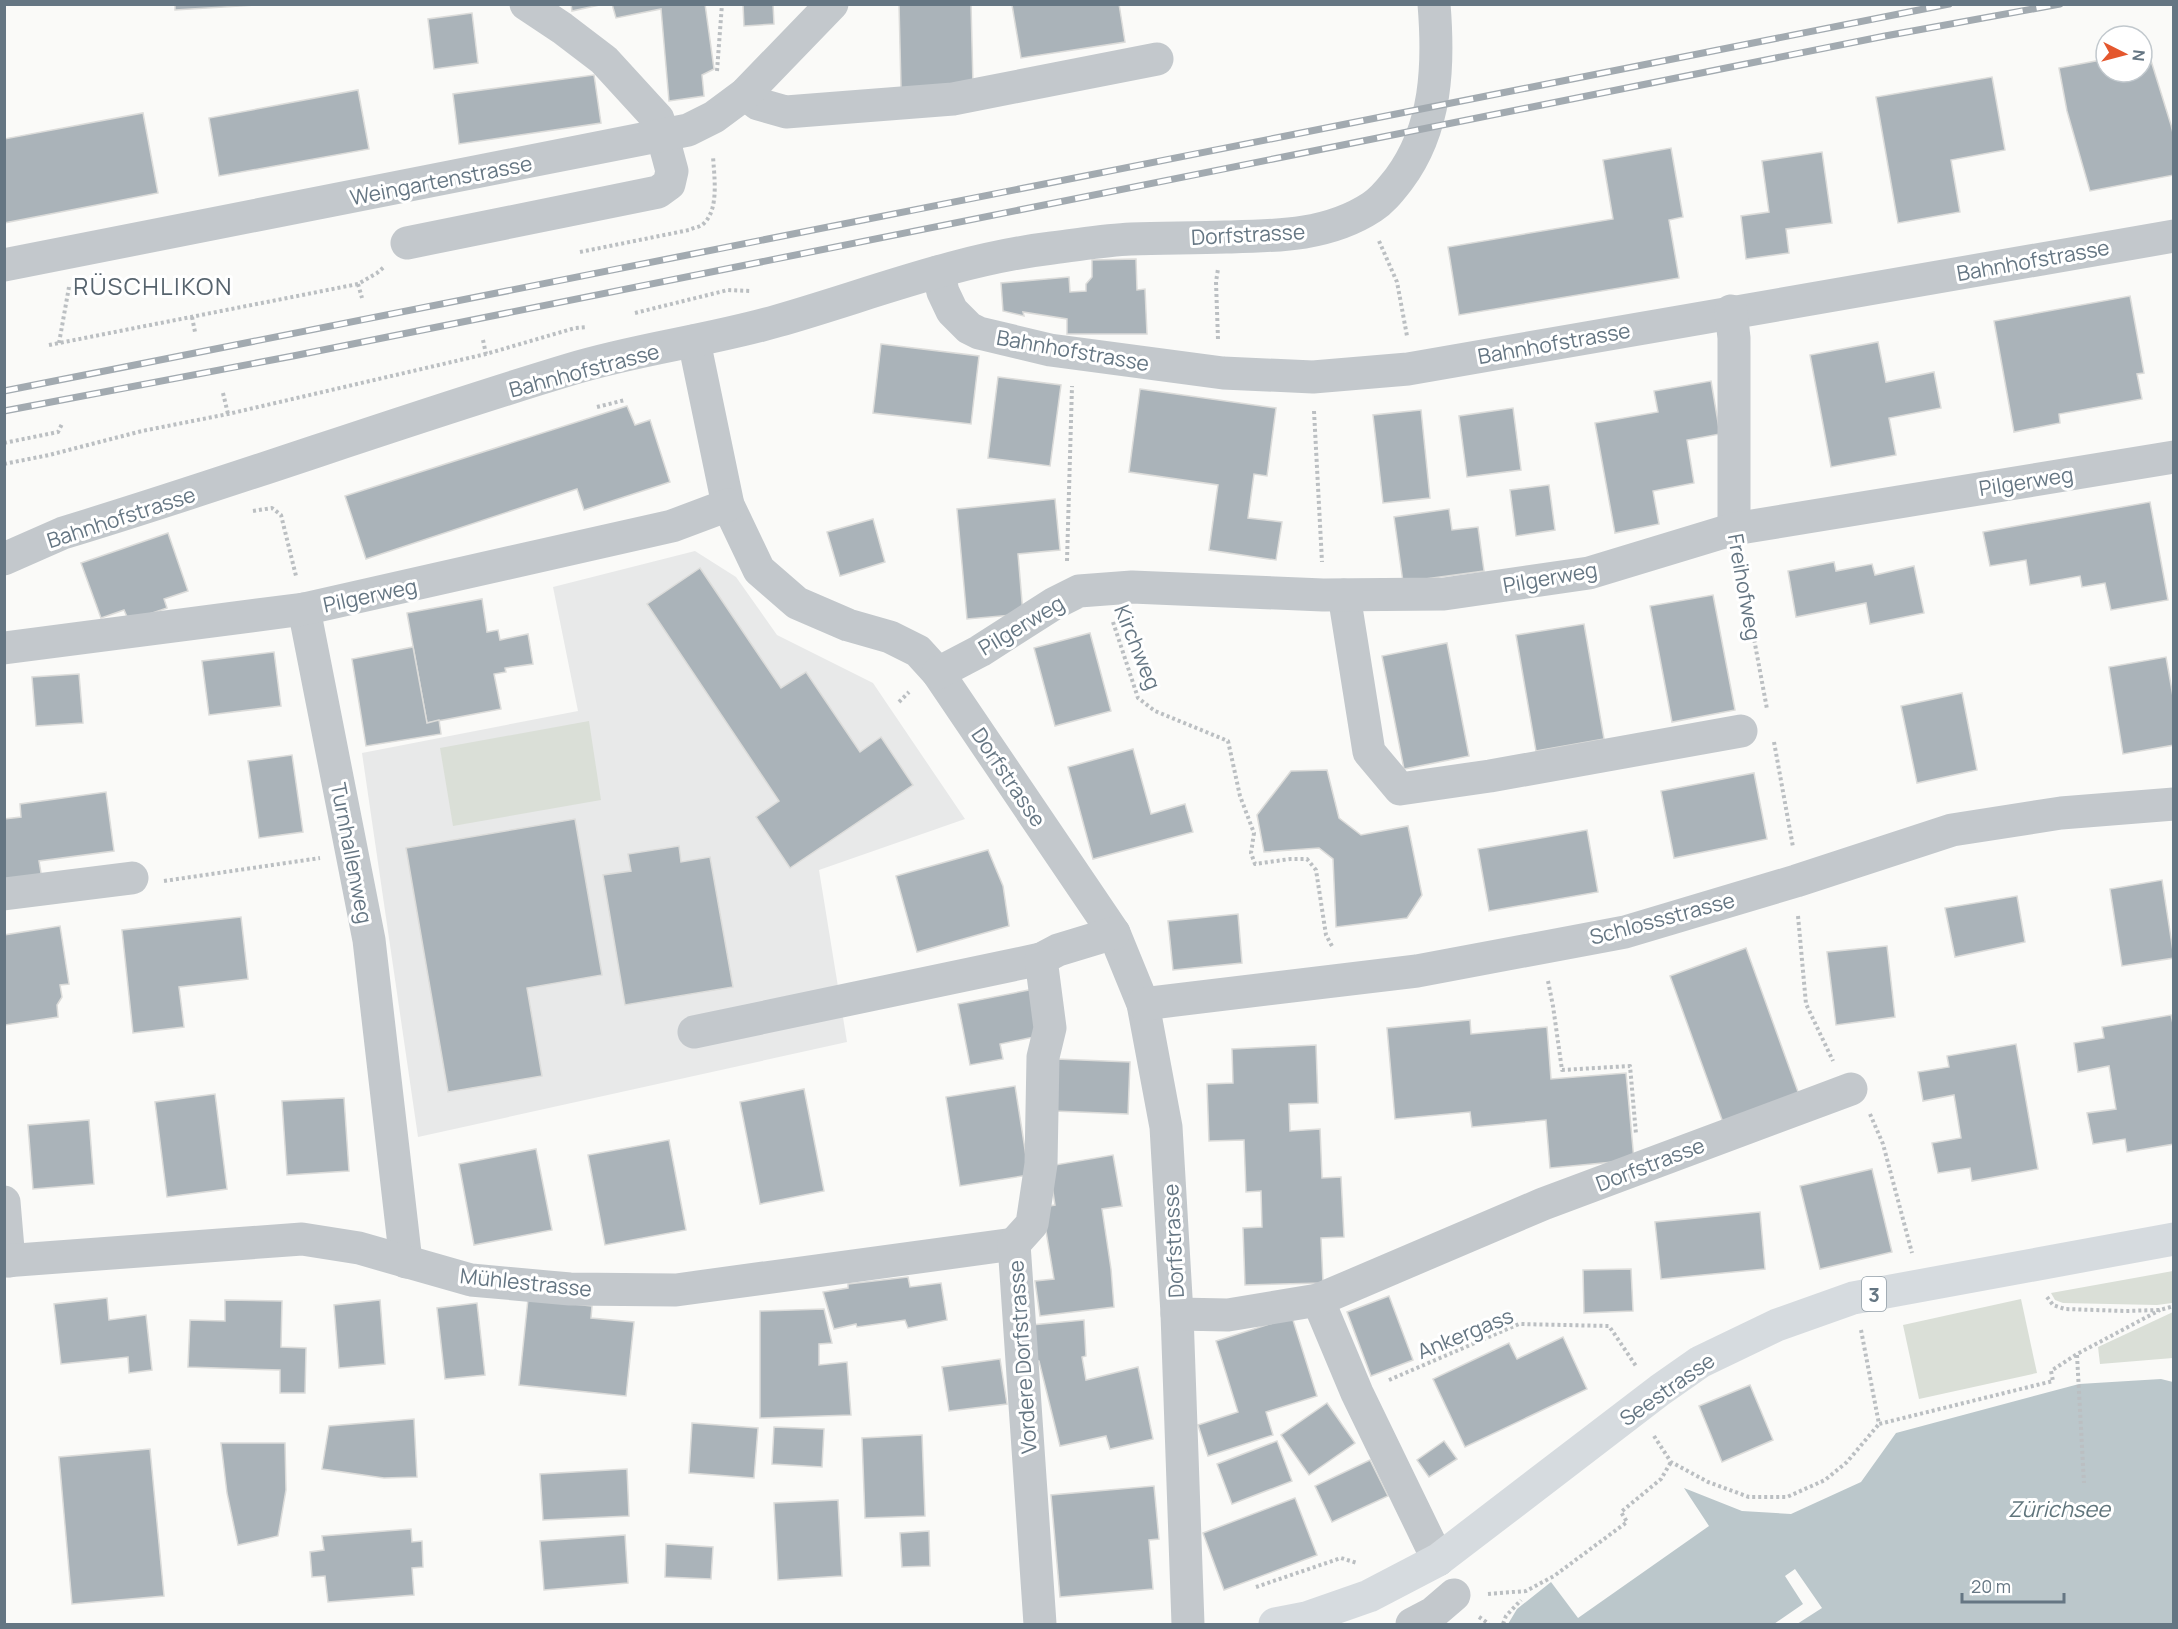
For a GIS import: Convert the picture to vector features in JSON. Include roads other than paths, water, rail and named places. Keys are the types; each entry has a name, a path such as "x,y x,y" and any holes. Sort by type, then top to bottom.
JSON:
{"main road":[{"name":"Seestrasse","path":"1275,1624 1306,1618 1369,1596 1438,1560 1684,1373 1700,1362 1778,1325 1853,1298 2174,1239"}],"street":[{"path":"407,243 658,192 669,184 672,171 658,119 604,60 526,4"},
{"name":"Weingartenstrasse","path":"4,265 688,130 714,117 745,94 832,4"},
{"name":"Dorfstrasse","path":"938,272 1037,250 1125,239 1279,236 1312,231 1346,220 1371,207 1392,188 1418,149 1429,117 1437,60 1434,4"},
{"path":"745,94 758,104 786,112 953,99 1157,59"},
{"name":"Bahnhofstrasse","path":"4,559 63,533 572,369 774,322 938,272 943,292 952,311 964,325 979,333 1050,350 1223,373 1313,377 1408,369 1731,311 2174,236"},
{"name":"Freihofweg","path":"1731,311 1734,339 1734,529"},
{"name":"Dorfstrasse","path":"694,341 728,505 759,570 797,603 848,625 890,637 918,651 938,673 1113,933 1143,1004 1166,1127 1177,1314 1188,1624"},
{"name":"Pilgerweg","path":"938,673 980,651 1054,603 1079,591 1132,587 1334,595 1444,594 1589,573 1734,529 2174,457"},
{"name":"Pilgerweg","path":"4,648 304,609 672,526 728,505"},
{"path":"1334,595 1369,752 1400,789 1490,776 1760,728"},
{"name":"Turnhallenweg","path":"304,609 369,940 406,1262"},
{"name":"Schlossstrasse","path":"1143,1004 1417,971 1613,934 1796,881 1952,830 2061,813 2174,804"},
{"path":"4,894 132,878"},
{"path":"694,1032 1041,959 1058,950 1113,933"},
{"name":"Vordere Dorfstrasse","path":"1040,1624 1014,1244 1032,1224 1041,1164 1043,1057 1050,1028 1041,959"},
{"name":"Dorfstrasse","path":"1177,1314 1228,1315 1318,1300 1543,1204 1851,1089"},
{"path":"4,1202 7,1261"},
{"name":"Mühlestrasse","path":"7,1261 302,1239 359,1248 471,1280 570,1289 676,1290 1014,1244"},
{"path":"1318,1300 1358,1393 1438,1560"},
{"path":"1412,1624 1433,1613 1454,1595"}],"water":[{"name":"Zürichsee","path":"2161,1379 2173,1382 2173,1624 1508,1624 1517,1609 1551,1582 1578,1618 1709,1526 1684,1488 1742,1511 1791,1514 1861,1482 1896,1433 2079,1384"}],"railway":[{"path":"4,391 1949,4"},
{"path":"4,411 293,356 1885,36 2060,4"}],"district":[{"name":"RÜSCHLIKON","path":"153,285"}]}
